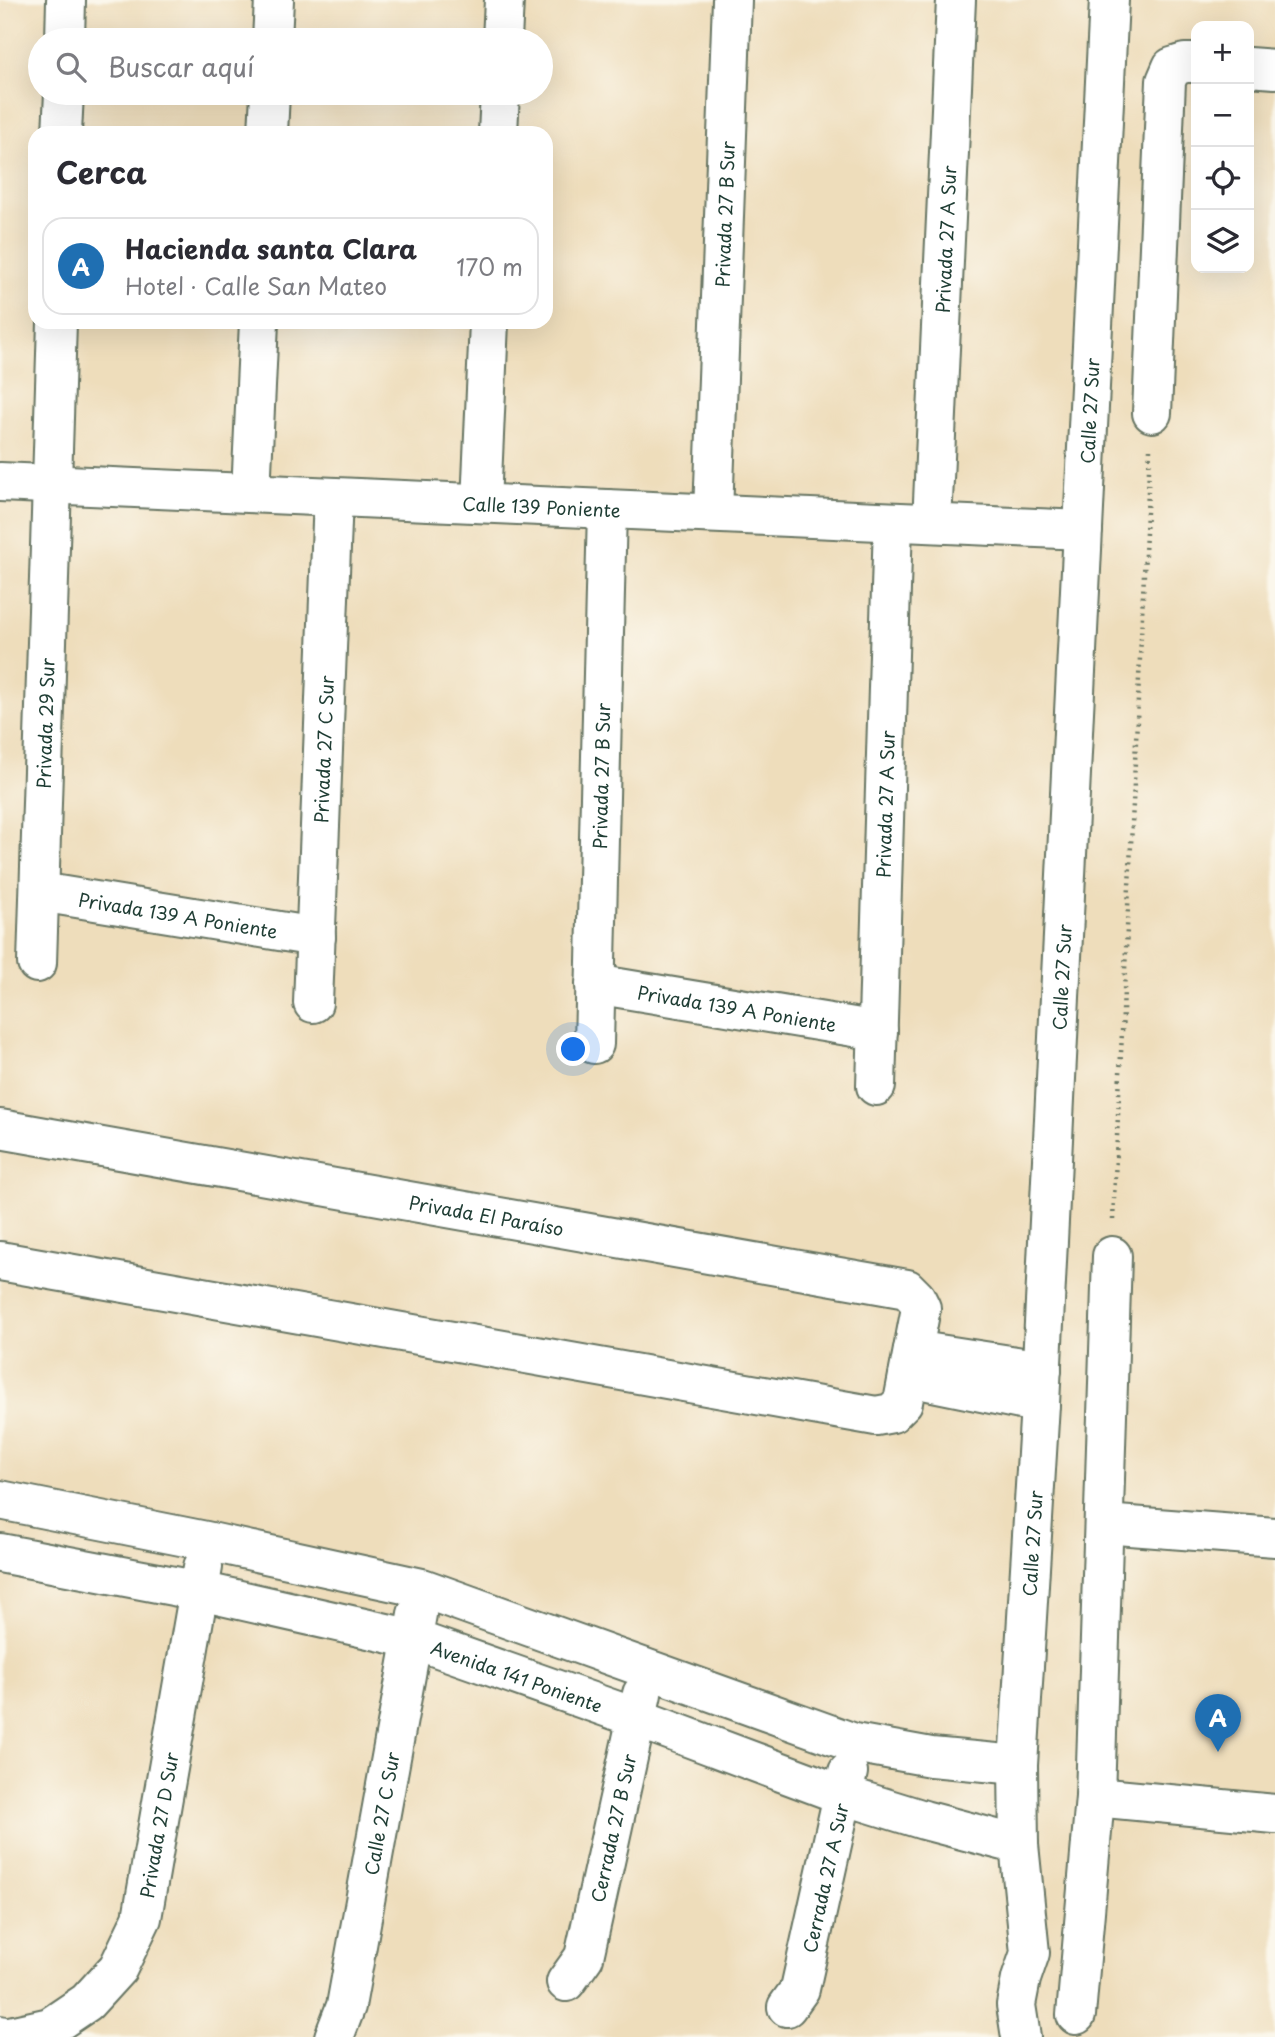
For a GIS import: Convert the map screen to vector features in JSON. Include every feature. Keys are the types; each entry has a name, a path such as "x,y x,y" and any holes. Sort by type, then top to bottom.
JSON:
{"street":[{"path":"65,28 66,0"},
{"path":"273,28 274,0"},
{"path":"503,28 504,0"},
{"name":"Privada 27 B Sur","path":"713,513 732,0"},
{"name":"Privada 27 A Sur","path":"932,523 956,0"},
{"name":"Calle 27 Sur","path":"1021,2037 1016,2005 1030,1953 1019,1845 1018,1765 1041,1387 1109,0"},
{"path":"1152,413 1166,81 1184,65"},
{"path":"1254,67 1275,69"},
{"path":"62,126 63,105"},
{"path":"268,126 269,105"},
{"path":"498,126 499,105"},
{"name":"Privada 29 Sur","path":"37,963 57,329"},
{"path":"251,494 259,329"},
{"path":"481,503 489,329"},
{"name":"Calle 139 Poniente","path":"0,482 1083,530"},
{"name":"Privada 27 C Sur","path":"313,1003 333,497"},
{"name":"Privada 27 B Sur","path":"594,1044 607,509"},
{"name":"Privada 27 A Sur","path":"876,1086 893,522"},
{"name":"Privada 139 A Poniente","path":"40,892 316,937"},
{"name":"Privada 139 A Poniente","path":"595,984 878,1031"},
{"name":"Privada El Paraíso","path":"0,1129 907,1289 921,1308 903,1402 892,1413 876,1416 0,1261"},
{"path":"1079,2026 1095,1797 1112,1256"},
{"path":"910,1364 1041,1387"},
{"path":"0,1501 206,1541 422,1588 854,1743 931,1757 1018,1765"},
{"path":"1104,1524 1275,1537"},
{"name":"Privada 27 D Sur","path":"2,2036 50,2027 87,2001 118,1968 142,1919 200,1591 206,1541"},
{"name":"Avenida 141 Poniente","path":"0,1553 200,1591 412,1639 637,1718 843,1796 1019,1845"},
{"name":"Calle 27 C Sur","path":"334,2037 346,2006 422,1588"},
{"name":"Cerrada 27 B Sur","path":"566,1982 584,1958 648,1668"},
{"name":"Cerrada 27 A Sur","path":"787,2007 800,1989 854,1743"},
{"path":"1095,1797 1275,1814"},
{"path":"1030,1953 1055,1975 1068,1994 1079,2026"}],"path":[{"path":"1112,1256 1152,413"}],"place":[{"name":"Hacienda santa Clara","path":"1218,1752"}]}
